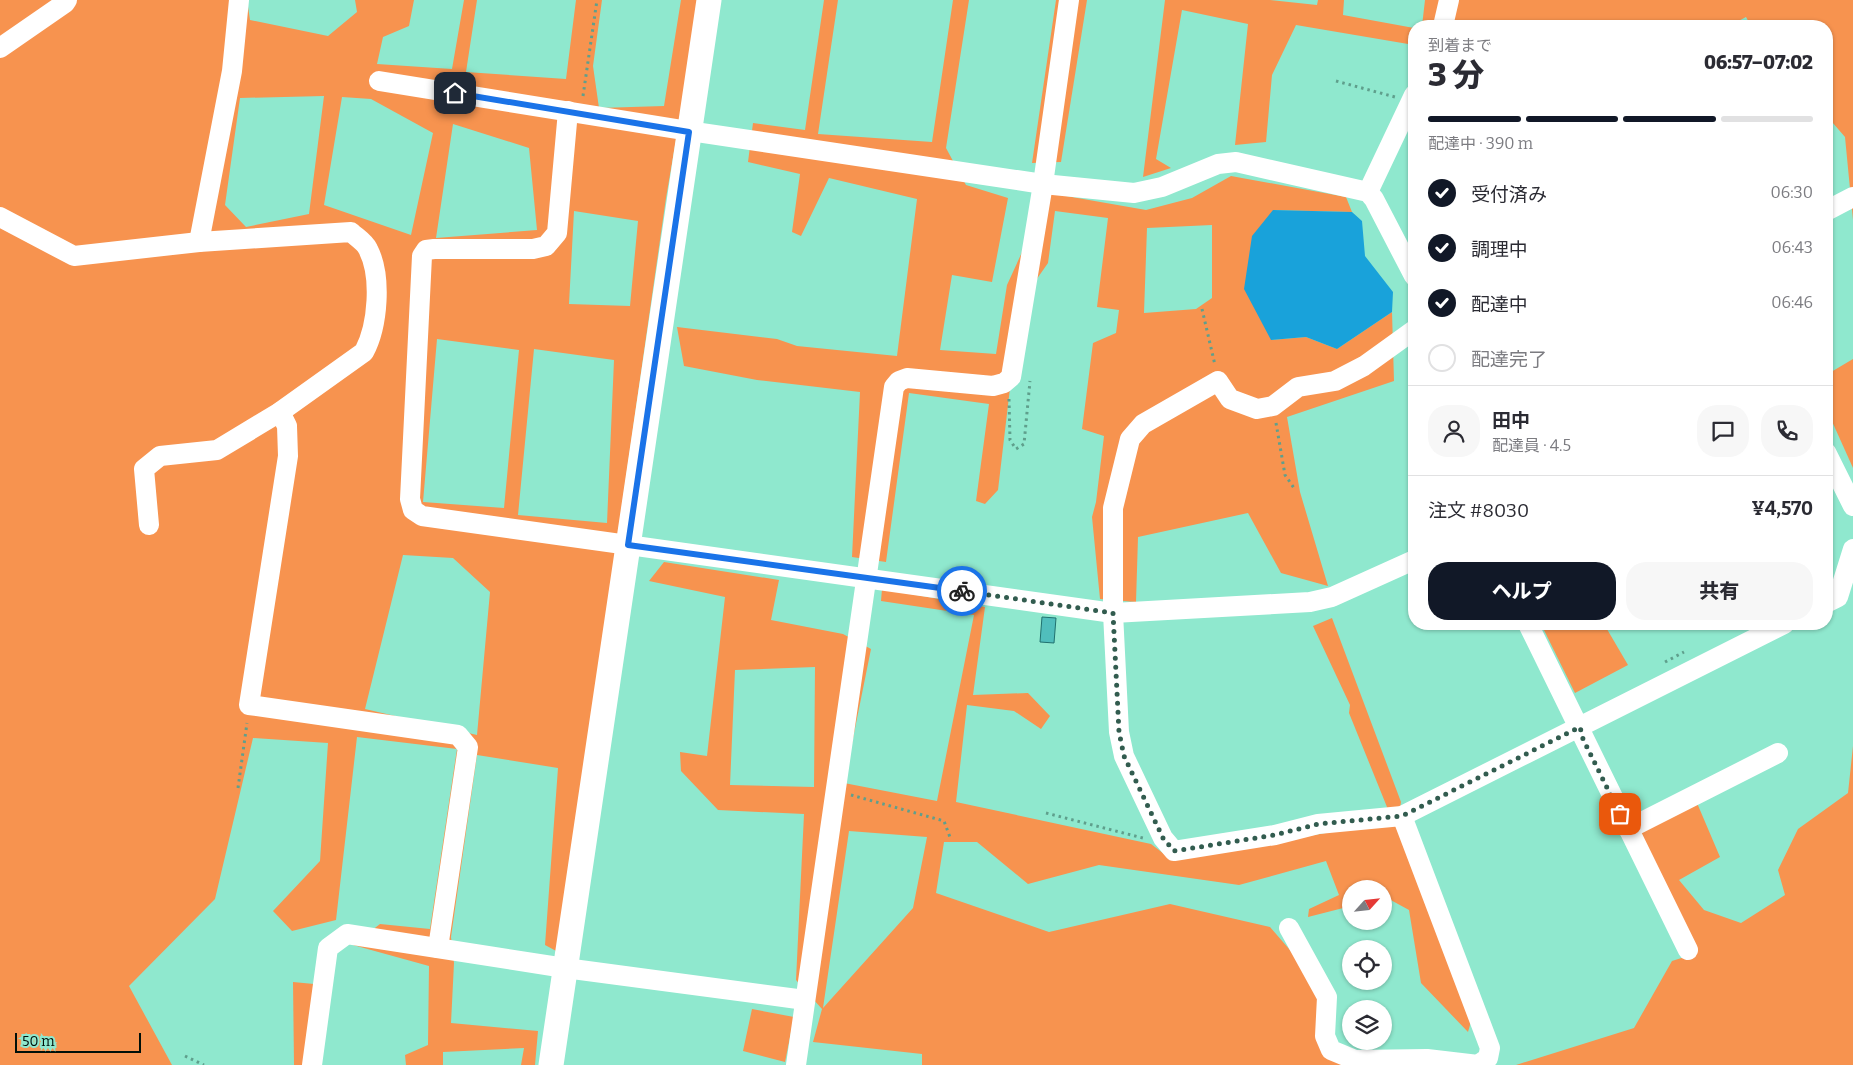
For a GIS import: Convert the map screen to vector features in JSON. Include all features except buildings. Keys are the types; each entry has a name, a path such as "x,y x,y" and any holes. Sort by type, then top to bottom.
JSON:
{"street":[{"path":"0,48 67,0"},
{"path":"199,242 232,71 239,0"},
{"path":"551,1065 709,0"},
{"path":"796,1065 894,388 899,381 907,378 993,386 1004,383 1011,376 1043,184 1069,0"},
{"path":"1445,20 1450,0"},
{"path":"379,81 689,132 1043,184 1134,193 1162,188 1218,164 1236,162 1368,192 1374,199 1408,264"},
{"path":"1368,192 1408,107"},
{"path":"574,113 557,234 546,246 533,249 434,249 426,250 422,256 410,499 413,510 422,516 868,577 1113,613 1310,602 1332,597 1408,563"},
{"path":"1833,207 1853,197"},
{"path":"0,217 74,256 199,242 351,232 368,247 378,281 372,338 364,352 280,412 217,450 160,456 144,469 149,525"},
{"path":"1408,334 1364,366 1336,381 1298,387 1273,406 1257,409 1230,400 1218,381 1143,424 1130,439 1113,508 1113,613 1119,732 1124,756 1163,838 1174,851 1275,835 1318,824 1402,816 1772,630"},
{"path":"280,412 287,426 288,456 249,705 458,735 468,747 438,948"},
{"path":"1833,466 1853,506"},
{"path":"1833,600 1838,597 1853,549"},
{"path":"1531,630 1688,950"},
{"path":"1628,829 1778,753"},
{"path":"1289,928 1327,997 1325,1036 1331,1050 1355,1060 1427,1059 1478,1065 1488,1058 1490,1048 1402,816"},
{"path":"312,1065 328,948 347,934 565,968 805,1000"}],"path":[{"path":"574,113 597,0"},
{"path":"1336,81 1408,97"},
{"path":"1202,309 1218,381"},
{"path":"1273,406 1285,475 1294,488"},
{"path":"238,788 249,705"},
{"path":"836,791 944,821 951,840"},
{"path":"1046,813 1144,839 1163,838"},
{"path":"185,1056 204,1065"}],"shaded area":[{"path":"0,0 247,0 250,20 328,36 357,12 355,0 414,0 409,26 383,37 377,64 452,69 464,0 477,0 466,72 566,79 576,0 602,0 593,66 599,108 664,106 681,0 700,0 666,198 558,952 545,945 558,768 477,755 451,937 454,963 451,1023 538,1031 535,1065 521,1065 524,1048 443,1052 443,1065 406,1065 405,1055 428,1045 429,966 353,945 380,924 430,929 457,749 357,737 336,920 292,931 273,911 320,861 328,743 253,738 215,899 129,986 172,1065 0,1065","holes":["324,96 309,214 246,227 225,205 240,98","342,97 371,99 433,133 411,235 324,205","453,124 529,148 537,230 436,238","574,211 638,221 630,306 569,304","437,339 519,350 504,508 423,502","534,349 614,360 607,523 518,515","403,555 453,558 490,592 477,735 365,709"]},
{"path":"824,0 838,0 818,134 932,142 953,0 969,0 946,148 966,185 1008,198 992,282 952,275 940,350 996,354 1007,285 1049,193 1146,210 1192,198 1231,176 1346,197 1352,212 1273,210 1271,340 1306,337 1337,349 1392,312 1394,381 1287,417 1300,492 1328,586 1281,573 1248,513 1138,537 1136,602 1100,599 1092,517 1096,502 1104,436 1082,429 1093,343 1116,333 1119,310 1097,307 1108,218 1055,211 1048,263 1020,303 998,490 985,504 976,501 989,404 909,393 886,562 852,557 860,392 757,380 684,366 677,327 777,339 797,346 897,356 917,199 829,178 801,236 792,232 800,174 748,162 753,123 805,130","holes":["1212,225 1212,298 1196,309 1144,313 1147,228"]},
{"path":"1056,0 1087,0 1061,162 1032,163"},
{"path":"1165,0 1270,0 1317,5 1318,0 1344,0 1343,15 1408,27 1408,44 1296,25 1272,75 1266,142 1235,145 1248,24 1182,10 1156,159 1171,168 1143,177"},
{"path":"1425,0 1853,0 1853,220 1845,137 1833,123 1833,20 1748,20 1746,17 1740,20 1423,20"},
{"path":"1853,359 1853,468 1833,424 1833,371"},
{"path":"664,562 779,580 771,620 843,634 871,649 844,783 937,801 974,615 881,601 882,589 985,607 973,695 1028,693 1050,716 1041,729 1014,711 967,705 956,802 1151,844 1172,860 1377,824 1387,807 1349,713 1350,705 1313,626 1332,618 1401,802 1398,822 1472,1018 1468,1032 1421,983 1409,910 1392,901 1392,880 1342,880 1342,908 1308,917 1309,909 1339,895 1326,861 1239,885 1099,865 1028,884 977,842 944,842 936,893 1049,932 1170,904 1270,927 1322,987 1324,1047 1346,1065 922,1065 922,1054 813,1042 822,1009 796,980 804,814 718,810 681,771 680,752 707,756 725,597 649,581","holes":["815,667 814,787 730,785 735,670","849,831 927,837 913,908 823,1008"]},
{"path":"1544,630 1608,630 1628,665 1575,693"},
{"path":"1853,746 1853,1065 1516,1065 1634,1028 1672,961 1697,953 1638,834 1697,803 1720,857 1679,880 1704,910 1741,923 1785,895 1778,870 1798,829 1848,793"},
{"path":"293,982 314,984 322,1065 294,1065"},
{"path":"752,1009 794,1017 785,1062 743,1051"}],"water":[{"path":"1273,210 1352,212 1362,221 1365,256 1393,292 1392,312 1337,349 1306,337 1271,340 1244,289 1252,236"}],"way so far":[{"path":"962,591 1113,613 1119,732 1124,756 1163,838 1174,851 1275,835 1318,824 1402,816 1580,727 1583,739 1620,814"}],"route":[{"path":"455,93 689,132 628,545 962,591"}]}
